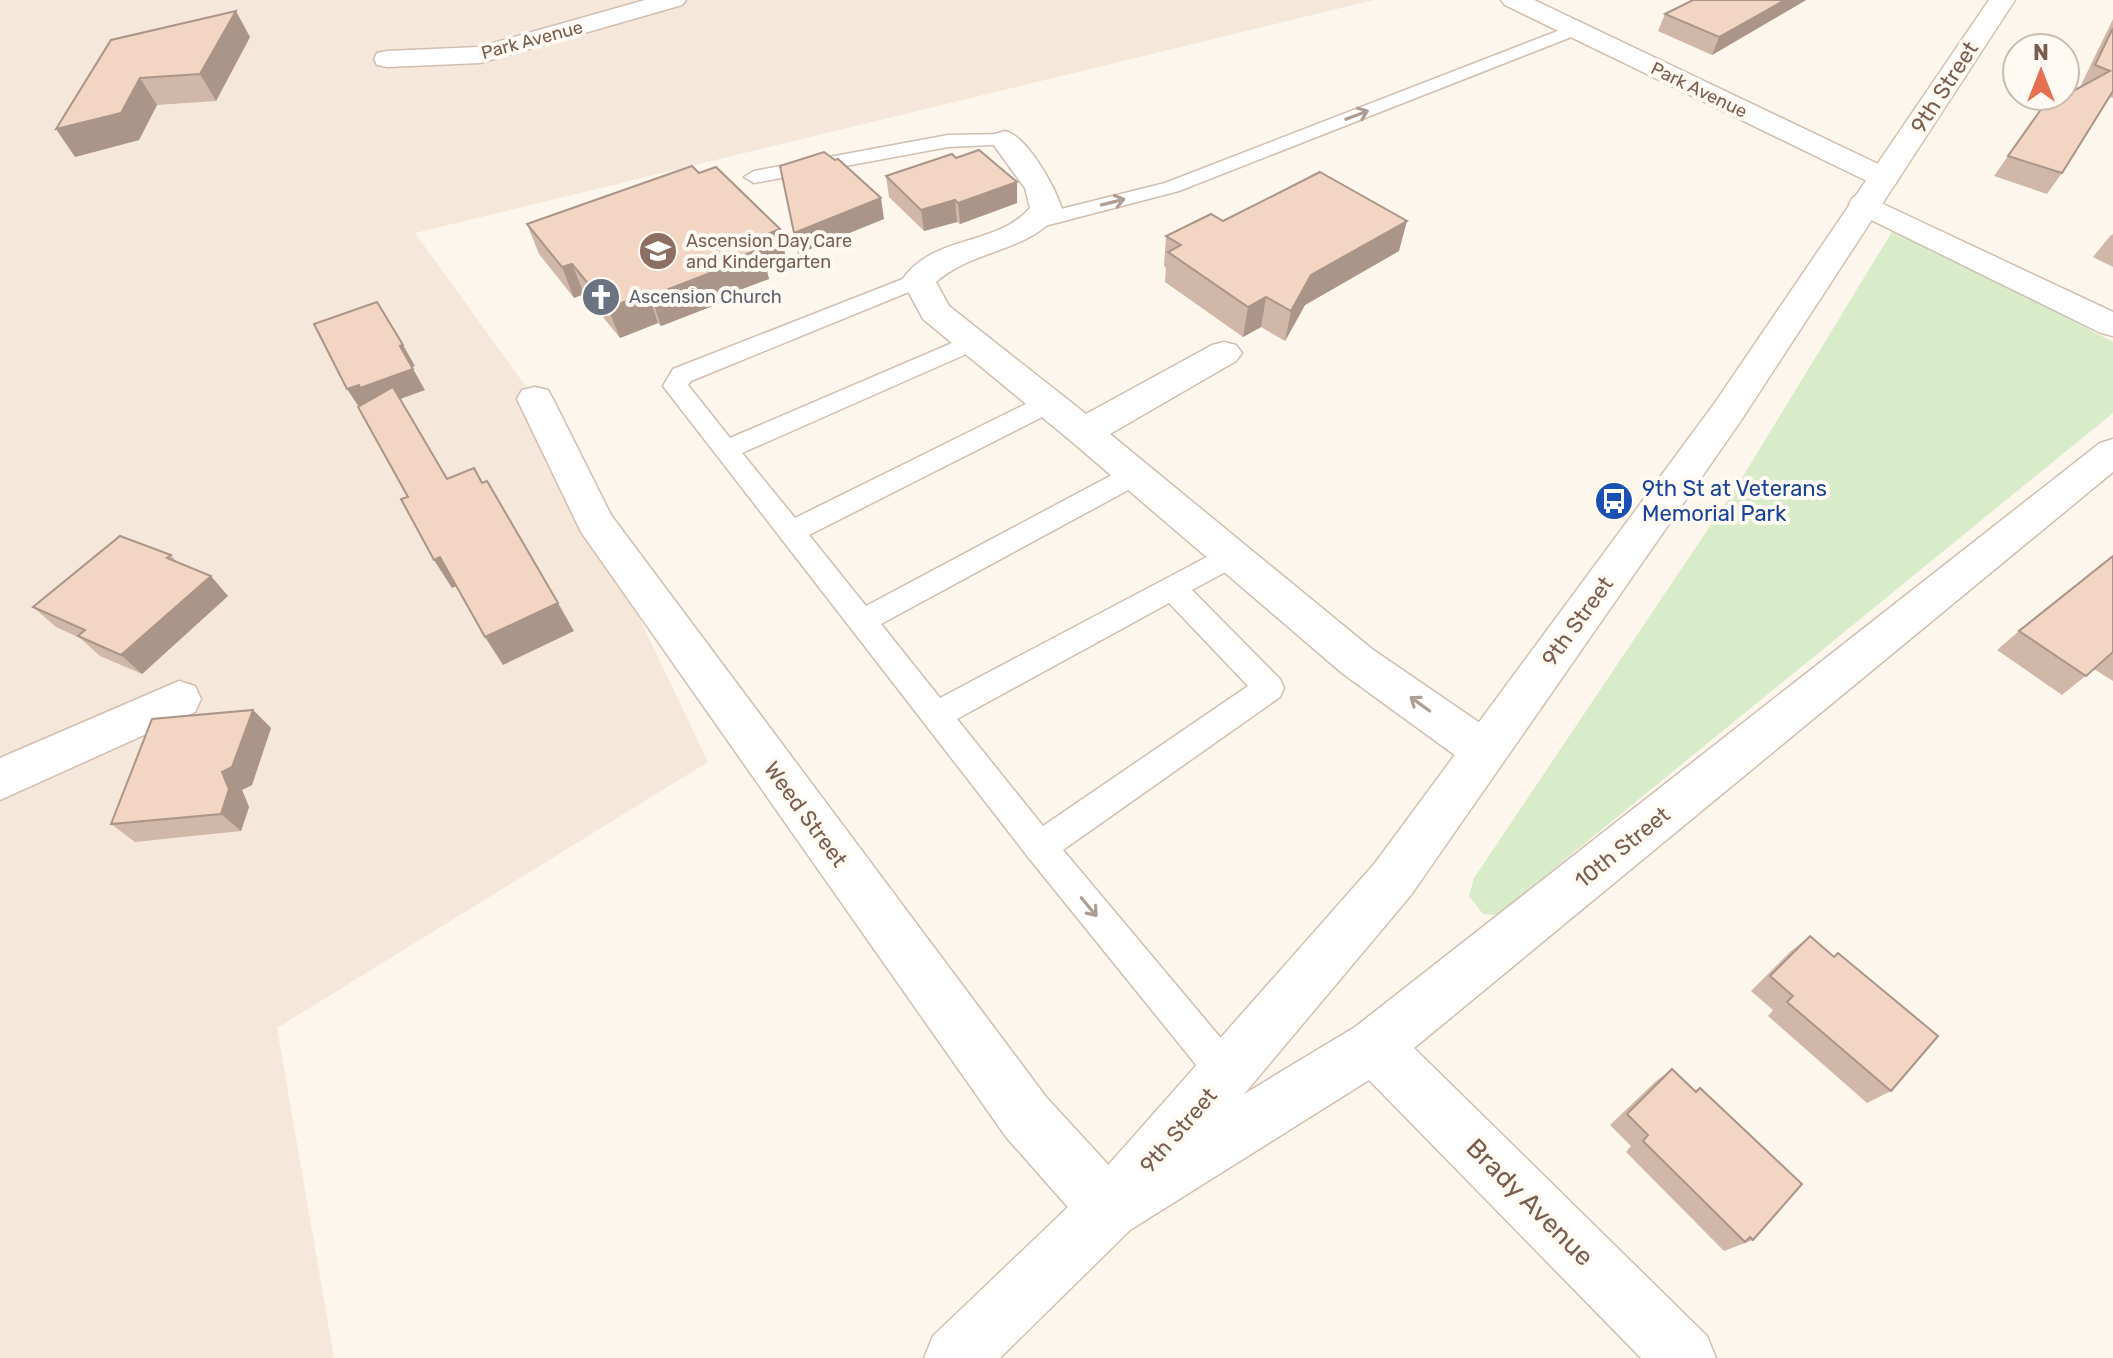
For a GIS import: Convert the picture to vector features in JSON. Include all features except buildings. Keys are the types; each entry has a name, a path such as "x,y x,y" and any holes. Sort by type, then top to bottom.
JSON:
{"street":[{"name":"Park Avenue","path":"387,59 480,55 673,0"},
{"name":"Park Avenue","path":"1514,0 1874,191 2113,325"},
{"name":"9th Street","path":"1109,1209 1393,879 1727,413 2002,0"},
{"path":"1005,140 1040,188 1046,209 1037,222 1008,236 946,257 918,280 935,312 1049,403 1357,661 1483,750"},
{"path":"1084,432 1224,353"},
{"name":"Weed Street","path":"535,399 595,522 1026,1117 1109,1209"},
{"name":"10th Street","path":"1109,1209 1374,1046 2113,452"},
{"path":"0,780 179,699"},
{"name":"Brady Avenue","path":"1374,1046 1685,1358"},
{"path":"955,1358 1109,1209"}],"lane":[{"path":"1037,222 1172,187 1573,30"},
{"path":"754,177 948,141 1005,140"},
{"path":"918,280 682,375 675,386 1040,847 1227,1074"},
{"path":"725,450 974,342"},
{"path":"791,532 1049,403"},
{"path":"862,621 1134,475"},
{"path":"936,715 1232,556"},
{"path":"1040,847 1269,688 1172,588"}],"shaded area":[{"path":"0,0 1374,0 415,233 535,399 708,762 277,1028 334,1358 0,1358"}],"green space":[{"path":"1895,227 2113,342 2113,413 1519,897 1496,915 1483,914 1469,896 1474,878 1737,486"}],"place":[{"name":"Ascension Day Care and Kindergarten","path":"658,251"},
{"name":"Ascension Church","path":"601,297"},
{"name":"9th St at Veterans Memorial Park","path":"1614,501"}]}
